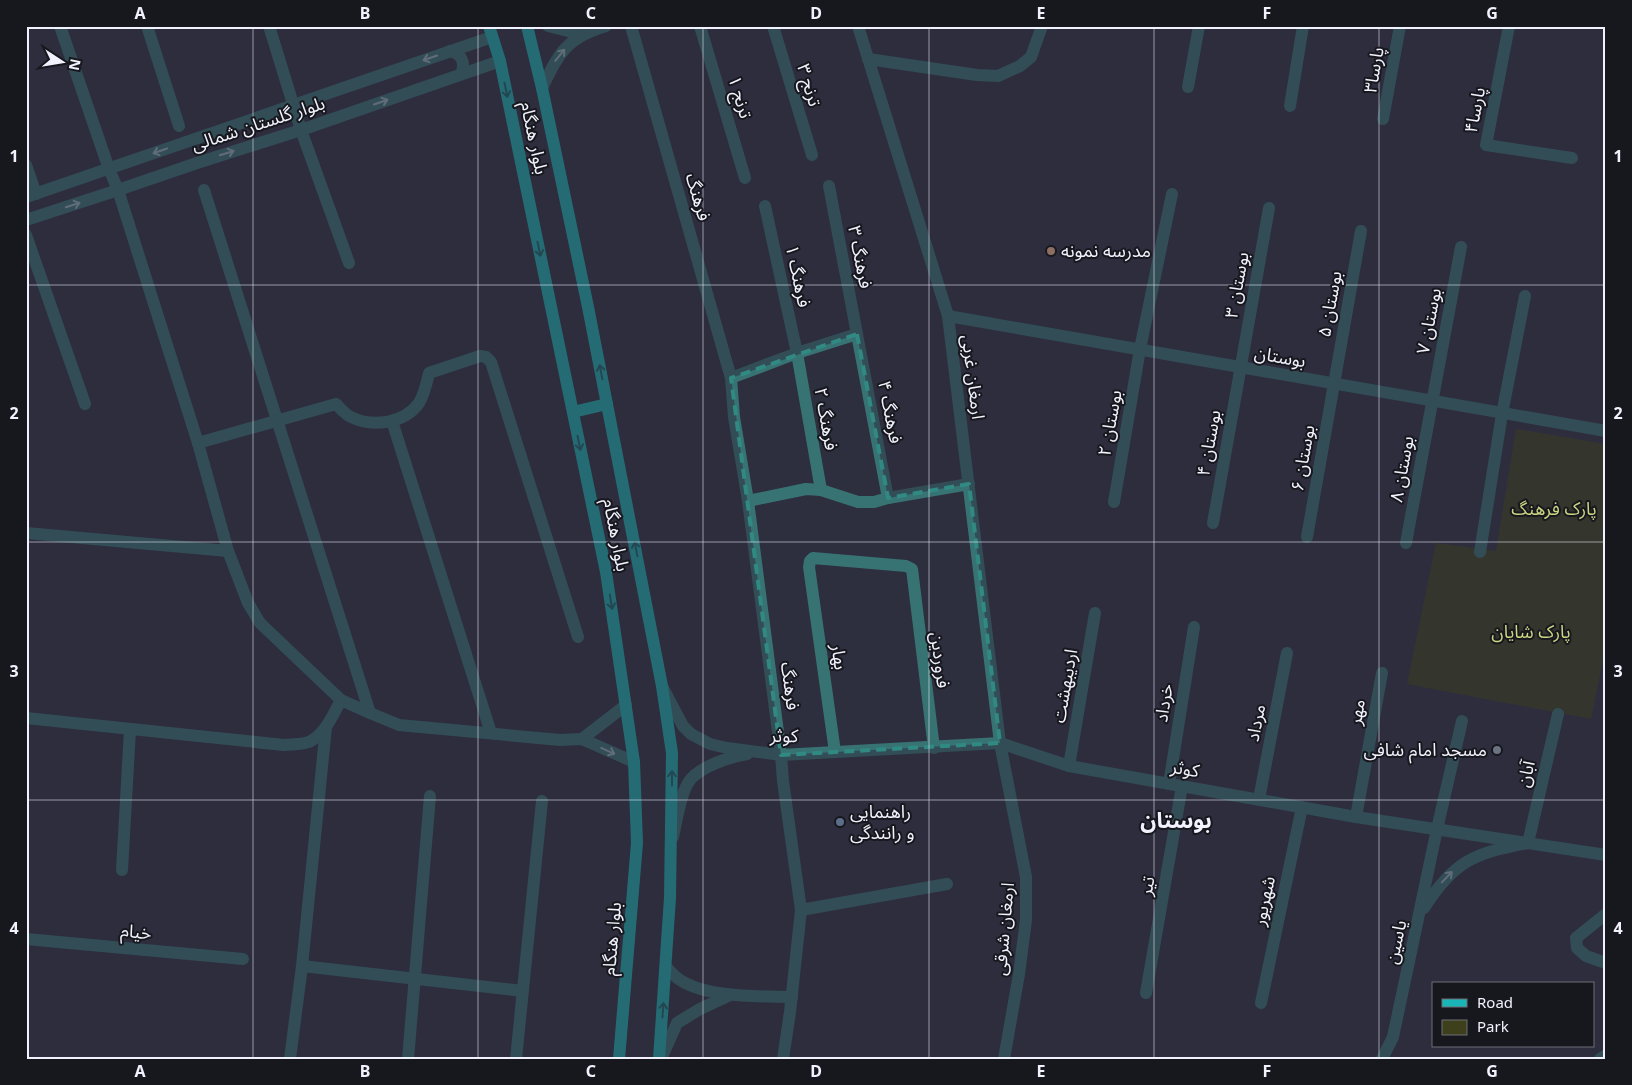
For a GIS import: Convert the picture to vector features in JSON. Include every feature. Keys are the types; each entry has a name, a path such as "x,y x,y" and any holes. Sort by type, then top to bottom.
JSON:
{"main road":[{"name":"بلوار هنگام","path":"528,26 607,404 662,686 672,753 672,842 660,1059"},
{"name":"بلوار هنگام","path":"491,32 500,61 606,572 634,762 638,843 619,1059"},
{"path":"573,412 607,404"}],"street":[{"path":"60,26 118,190 198,443 228,551 248,603 260,623 341,700 399,725 560,740 582,739 634,762"},
{"path":"147,26 179,126"},
{"path":"269,26 301,130 349,263"},
{"path":"548,26 568,31 589,32"},
{"path":"542,88 558,56 574,41 589,32 606,26"},
{"name":"فرهنگ","path":"630,26 731,378 734,417 748,501 801,910 792,997 782,1059"},
{"name":"ترنج ۱","path":"700,26 745,178"},
{"name":"ترنج ۳","path":"774,26 812,155"},
{"name":"ارمغان غربی","path":"858,26 948,316 1000,743"},
{"path":"868,59 977,75 998,76 1020,66 1031,57 1042,26"},
{"path":"1188,87 1199,26"},
{"path":"1290,106 1303,26"},
{"name":"پارسا۳","path":"1383,119 1400,26"},
{"name":"پارسا۴","path":"1509,26 1486,145 1572,158"},
{"name":"بلوار گلستان شمالی","path":"31,195 450,52 491,32"},
{"path":"450,52 456,53 464,62 461,74"},
{"name":"بلوار گلستان شمالی","path":"26,220 197,162 301,130 500,61"},
{"path":"26,165 31,195"},
{"name":"فرهنگ ۳","path":"829,186 857,334"},
{"path":"204,190 370,714"},
{"name":"بوستان ۲","path":"1114,502 1140,349 1172,194"},
{"name":"فرهنگ ۱","path":"765,206 797,353"},
{"name":"بوستان ۳","path":"1239,368 1269,208"},
{"name":"بوستان ۵","path":"1333,385 1361,230"},
{"path":"26,235 85,404"},
{"name":"بوستان ۷","path":"1432,402 1461,247"},
{"path":"1480,552 1502,414 1525,296"},
{"name":"بوستان","path":"948,316 1333,385 1606,431"},
{"path":"731,378 797,353 857,334"},
{"name":"فرهنگ ۴","path":"857,334 888,498"},
{"name":"فرهنگ ۲","path":"797,353 820,490"},
{"path":"198,443 336,404 349,417 365,423 392,421 410,413 420,402 429,373 480,356 486,357 491,362 578,636"},
{"name":"بوستان ۴","path":"1213,523 1239,368"},
{"name":"بوستان ۶","path":"1307,537 1333,385"},
{"name":"بوستان ۸","path":"1406,543 1432,402"},
{"path":"392,421 491,733"},
{"path":"748,501 806,489 820,490 858,502 874,502 969,484"},
{"path":"26,533 228,551"},
{"name":"بهار","path":"835,752 809,566 810,561 813,558 906,566 912,569 912,577"},
{"name":"فروردین","path":"912,577 934,748"},
{"name":"اردیبهشت","path":"1069,766 1095,613"},
{"name":"خرداد","path":"1176,785 1194,627"},
{"name":"مرداد","path":"1260,799 1287,653"},
{"name":"مهر","path":"1356,817 1382,673"},
{"name":"کوثر","path":"662,686 683,726 690,734 710,744 781,755 1000,743 1069,766 1356,817 1606,855"},
{"path":"26,718 284,745 310,742 326,727 341,700"},
{"path":"582,739 626,705"},
{"name":"آبان","path":"1528,843 1558,714"},
{"name":"یاسین","path":"1382,1059 1394,1037 1437,829 1462,721"},
{"path":"290,1059 302,966 326,727"},
{"path":"122,870 130,730"},
{"name":"ارمغان شرقی","path":"1000,743 1026,876 1026,920 1020,974 1004,1059"},
{"name":"کوثر","path":"672,842 682,800 689,782 721,760 759,752"},
{"name":"تیر","path":"1146,993 1176,785"},
{"path":"408,1059 430,796"},
{"path":"516,1059 542,800"},
{"name":"شهریور","path":"1260,1003 1302,807"},
{"path":"1419,916 1436,889 1460,865 1494,849 1528,843"},
{"path":"801,910 946,884"},
{"path":"1606,914 1576,938 1577,948 1586,956 1606,963"},
{"name":"خیام","path":"26,939 243,959"},
{"path":"302,966 523,991"},
{"path":"666,967 680,980 699,988 730,995 792,997"},
{"path":"660,1059 677,1023 700,1009 730,995"},
{"path":"1600,1059 1606,1055"}],"highlighted area":[{"path":"857,334 888,498 969,484 1000,743 781,755 731,378"}],"green space":[{"name":"پارک شایان","path":"1516,429 1606,444 1606,517 1602,535 1606,536 1606,645 1591,719 1407,684 1436,543 1496,551"}],"place":[{"name":"مدرسه نمونه","path":"1051,251"},
{"name":"مسجد امام شافی","path":"1497,750"},
{"name":"راهنمایی و رانندگی","path":"840,822"}],"district":[{"name":"بوستان","path":"1176,820"}],"park label":[{"name":"پارک فرهنگ","path":"1554,509"}]}
